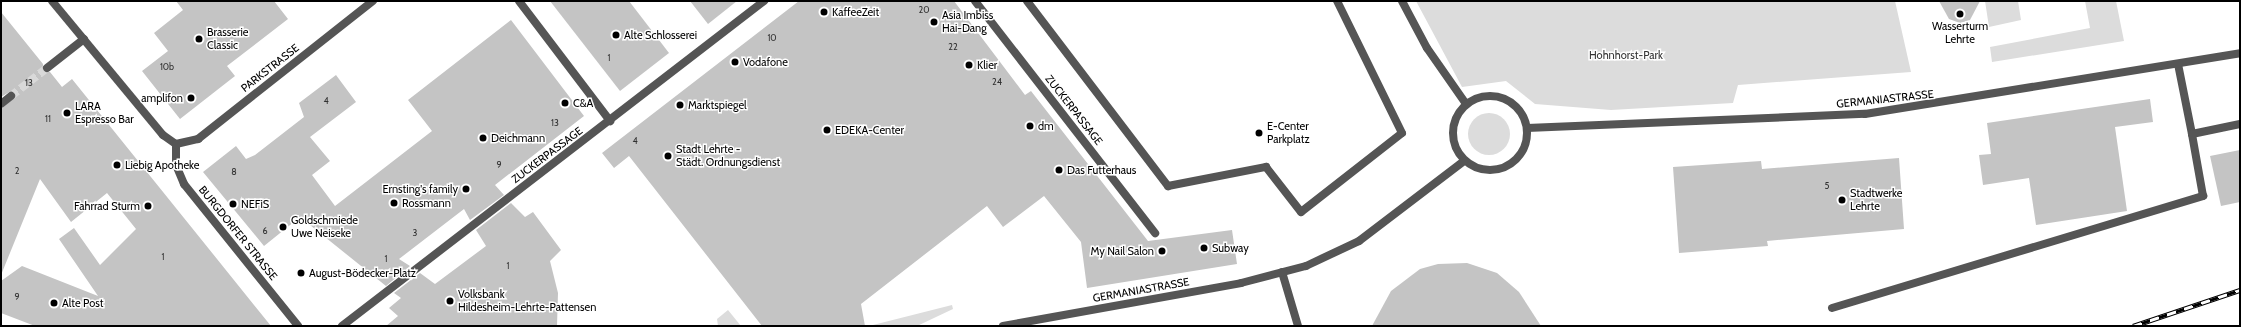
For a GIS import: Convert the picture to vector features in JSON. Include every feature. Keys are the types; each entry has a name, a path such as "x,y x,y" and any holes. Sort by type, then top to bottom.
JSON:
{"street":[{"path":"52,1 163,135 176,144"},
{"name":"PARKSTRASSE","path":"176,144 198,139 373,1"},
{"path":"519,1 610,121"},
{"name":"ZUCKERPASSAGE","path":"342,326 764,1"},
{"name":"ZUCKERPASSAGE","path":"975,1 1155,233"},
{"path":"1027,1 1168,186 1266,167 1301,212 1402,133 1336,1"},
{"path":"1402,1 1427,48 1466,104"},
{"path":"47,68 84,39"},
{"name":"GERMANIASTRASSE","path":"1527,128 1865,114 2240,53"},
{"path":"1832,308 2203,196 2178,64"},
{"path":"1487,95 1499,96 1514,104 1527,128 1524,149 1508,166 1486,170 1464,161 1452,135 1458,112 1466,104 1487,95"},
{"path":"1,104 11,96"},
{"path":"2192,134 2240,124"},
{"name":"BURGDORFER STRASSE","path":"176,144 176,165 184,184 298,326"},
{"name":"GERMANIASTRASSE","path":"1004,326 1241,283 1332,256 1359,241 1464,161"},
{"path":"1282,272 1298,326"}],"green space":[{"name":"Hohnhorst-Park","path":"1416,1 1895,1 1911,72 1738,85 1733,103 1611,110 1535,104 1506,81 1462,87"},
{"path":"1985,1 2018,1 2021,20 1989,27"},
{"path":"2085,1 2116,1 2124,41 1992,62 1990,47 2090,28"},
{"path":"1485,113 1493,113 1501,116 1507,122 1510,134 1507,146 1501,152 1493,155 1485,155 1477,152 1471,146 1468,138 1468,130 1471,122 1477,116"},
{"path":"952,305 953,309 917,326 869,326"},
{"path":"728,310 741,326 718,326 717,319"}],"building":[{"path":"176,1 274,1 288,19 227,66 235,76 180,119 142,71 168,51 154,33 183,10"},
{"name":"Alte Schlosserei","path":"550,1 629,1 669,53 620,91"},
{"path":"690,1 737,1 708,24"},
{"path":"799,1 954,1 1025,95 1031,91 1148,241 1232,230 1237,264 1087,288 1081,242 1044,196 1003,227 987,206 861,304 865,326 762,326 629,156 614,168 602,153"},
{"name":"Wasserturm Lehrte","path":"1939,1 1980,1 1970,20 1960,23 1949,19"},
{"path":"1,12 43,64 43,72 50,72 62,87 72,79 271,326 35,326 1,313 1,281 22,266 98,296 59,239 74,228 100,265 136,229 107,193 71,222 40,179 1,275 1,109 16,96 11,91 1,97"},
{"path":"511,20 584,116 495,185 504,195 470,220 464,209 399,259 410,266 386,286 300,217 264,246 203,172 236,146 246,159 255,155 304,117 299,103 336,75 356,102 310,137 330,161 312,175 335,206 432,131 408,100"},
{"path":"2150,99 2153,122 2115,127 2127,211 2036,225 2029,178 1983,185 1979,155 1991,154 1987,123"},
{"path":"2240,150 2240,202 2221,206 2210,156"},
{"path":"1899,158 1904,229 1767,241 1768,246 1679,253 1673,167 1761,161 1762,169"},
{"path":"511,203 525,217 533,212 561,250 550,261 558,293 557,326 386,326 398,316 389,308 401,298 394,293 420,273 435,284 486,246 476,230"},
{"path":"1467,263 1497,273 1519,292 1541,326 1372,326 1391,291 1420,269 1438,264"}],"tunnel":[{"path":"11,96 47,68"}],"railway":[{"path":"2133,326 2240,290"}],"place":[{"name":"KaffeeZeit","path":"824,12"},
{"name":"Wasserturm Lehrte","path":"1960,14"},
{"name":"Asia Imbiss Hai-Dang","path":"934,22"},
{"name":"Alte Schlosserei","path":"616,35"},
{"name":"Brasserie Classic","path":"199,39"},
{"name":"Vodafone","path":"735,62"},
{"name":"Klier","path":"969,65"},
{"name":"amplifon","path":"191,98"},
{"name":"C&A","path":"565,103"},
{"name":"Marktspiegel","path":"680,105"},
{"name":"LARA Espresso Bar","path":"67,113"},
{"name":"dm","path":"1030,126"},
{"name":"EDEKA-Center","path":"827,130"},
{"name":"E-Center Parkplatz","path":"1259,133"},
{"name":"Deichmann","path":"483,138"},
{"name":"Stadt Lehrte - Städt. Ordnungsdienst","path":"668,156"},
{"name":"Liebig Apotheke","path":"117,165"},
{"name":"Das Futterhaus","path":"1059,170"},
{"name":"Ernsting's family","path":"466,189"},
{"name":"Stadtwerke Lehrte","path":"1842,200"},
{"name":"Rossmann","path":"394,203"},
{"name":"NEFiS","path":"233,204"},
{"name":"Fahrrad Sturm","path":"148,206"},
{"name":"Goldschmiede Uwe Neiseke","path":"283,227"},
{"name":"Subway","path":"1204,248"},
{"name":"My Nail Salon","path":"1162,251"},
{"name":"August-Bödecker-Platz","path":"301,273"},
{"name":"Volksbank Hildesheim-Lehrte-Pattensen","path":"450,301"},
{"name":"Alte Post","path":"54,303"}]}
